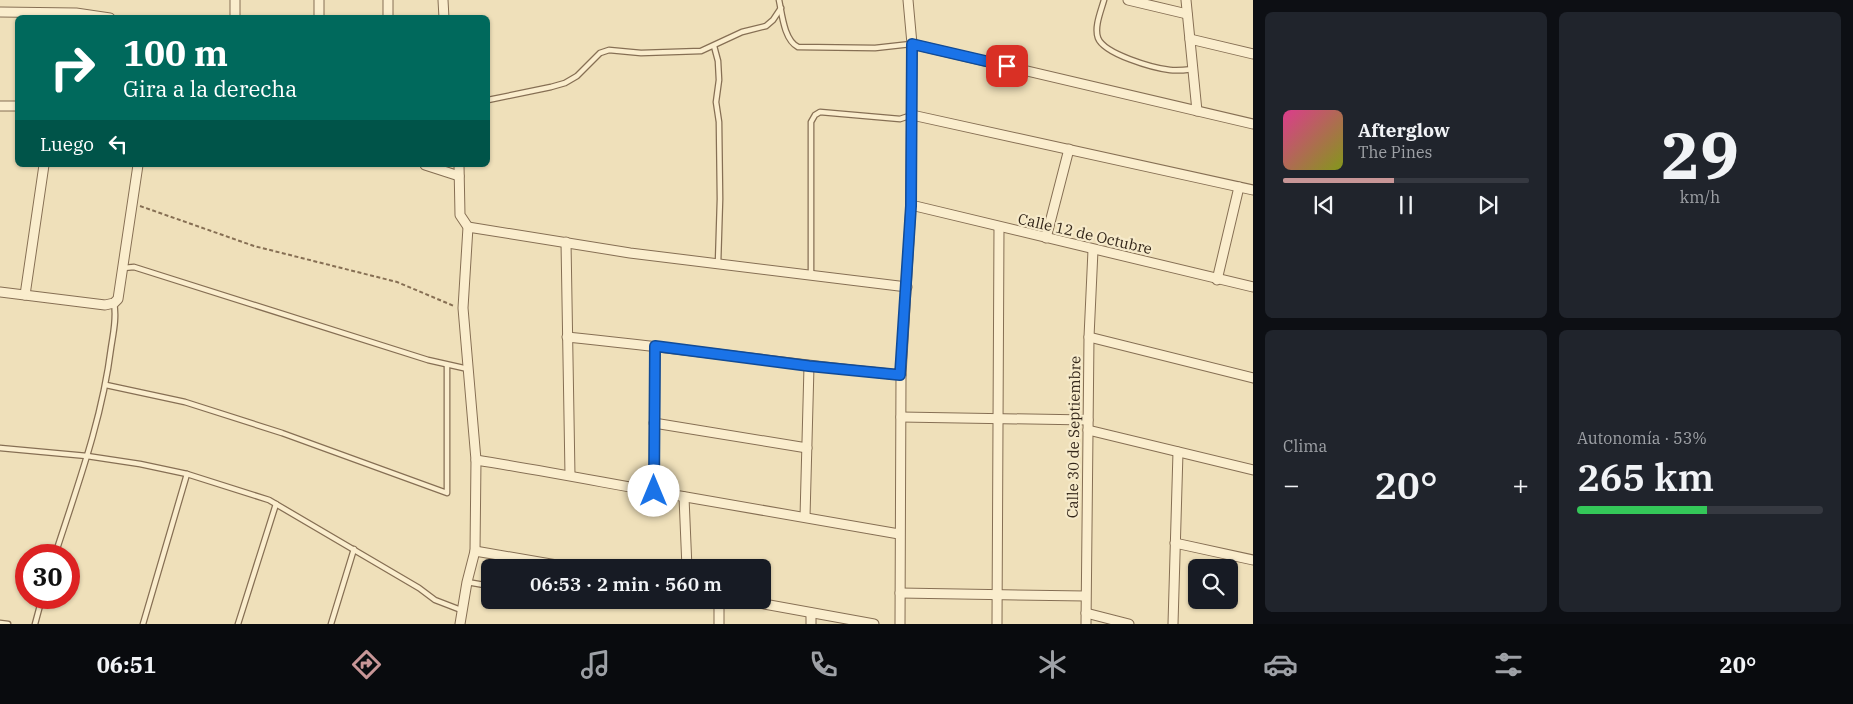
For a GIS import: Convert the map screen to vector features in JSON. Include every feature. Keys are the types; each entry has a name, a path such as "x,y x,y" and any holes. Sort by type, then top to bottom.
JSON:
{"street":[{"path":"235,0 235,15"},
{"path":"319,0 319,15"},
{"path":"388,0 388,15"},
{"path":"443,0 444,15"},
{"path":"900,624 900,375 911,206 912,44 908,0"},
{"path":"1128,0 1187,14"},
{"path":"1186,0 1197,111"},
{"path":"0,12 76,13 90,15"},
{"path":"1190,39 1253,54"},
{"path":"912,44 1253,124"},
{"path":"0,106 15,106"},
{"path":"912,115 1253,190"},
{"path":"1046,238 1069,150"},
{"path":"25,295 44,167"},
{"path":"0,292 105,305 114,303 118,299 138,167"},
{"path":"431,167 459,176"},
{"path":"459,167 460,215 468,227 464,308 476,460 475,551 467,582 460,624"},
{"path":"1217,280 1239,187"},
{"name":"Calle 12 de Octubre","path":"911,206 1253,287"},
{"path":"468,227 630,253 906,287"},
{"path":"997,624 998,227"},
{"path":"566,242 570,475"},
{"name":"Calle 30 de Septiembre","path":"1086,624 1089,337 1093,250"},
{"path":"567,337 900,375"},
{"path":"1089,337 1253,378"},
{"path":"654,491 655,346"},
{"path":"806,516 809,366"},
{"path":"900,417 1088,420"},
{"path":"654,423 807,448"},
{"path":"1088,430 1253,470"},
{"path":"1173,624 1178,452"},
{"path":"476,460 570,475 684,497 806,516 899,534"},
{"path":"684,497 687,559"},
{"path":"1175,544 1253,560"},
{"path":"475,551 522,559"},
{"path":"900,593 1085,596"},
{"path":"771,605 874,624"},
{"path":"718,609 719,624"},
{"path":"811,613 811,624"},
{"path":"1086,613 1129,624"}],"lane":[{"path":"779,0 787,32 792,43 798,47 867,48 912,44"},
{"path":"1104,0 1097,29 1101,43 1124,56 1149,66 1170,70 1193,69"},
{"path":"490,100 565,83 577,76 596,56 605,50 614,49 641,53 691,52 714,46 742,32 766,26 773,20 781,8"},
{"path":"714,46 718,61 719,80 716,102 719,122 720,199 718,264"},
{"path":"811,275 812,117 817,113 824,112 900,119 912,115"},
{"path":"123,268 134,267 447,366 468,369"},
{"path":"59,544 87,456 106,385 115,319 114,303"},
{"path":"106,385 184,402 282,434 447,493 447,366"},
{"path":"0,448 87,456 140,464 187,474 269,500 419,588 435,600 462,610"},
{"path":"143,624 187,474"},
{"path":"238,624 276,504"},
{"path":"331,624 354,549"},
{"path":"467,582 481,584"},
{"path":"35,624 39,609"},
{"path":"0,623 8,624"}],"path":[{"path":"132,202 176,220 254,246 397,282 450,306 464,308"}],"route":[{"path":"654,491 655,346 809,366 900,375 911,206 912,44 1007,66"}]}
